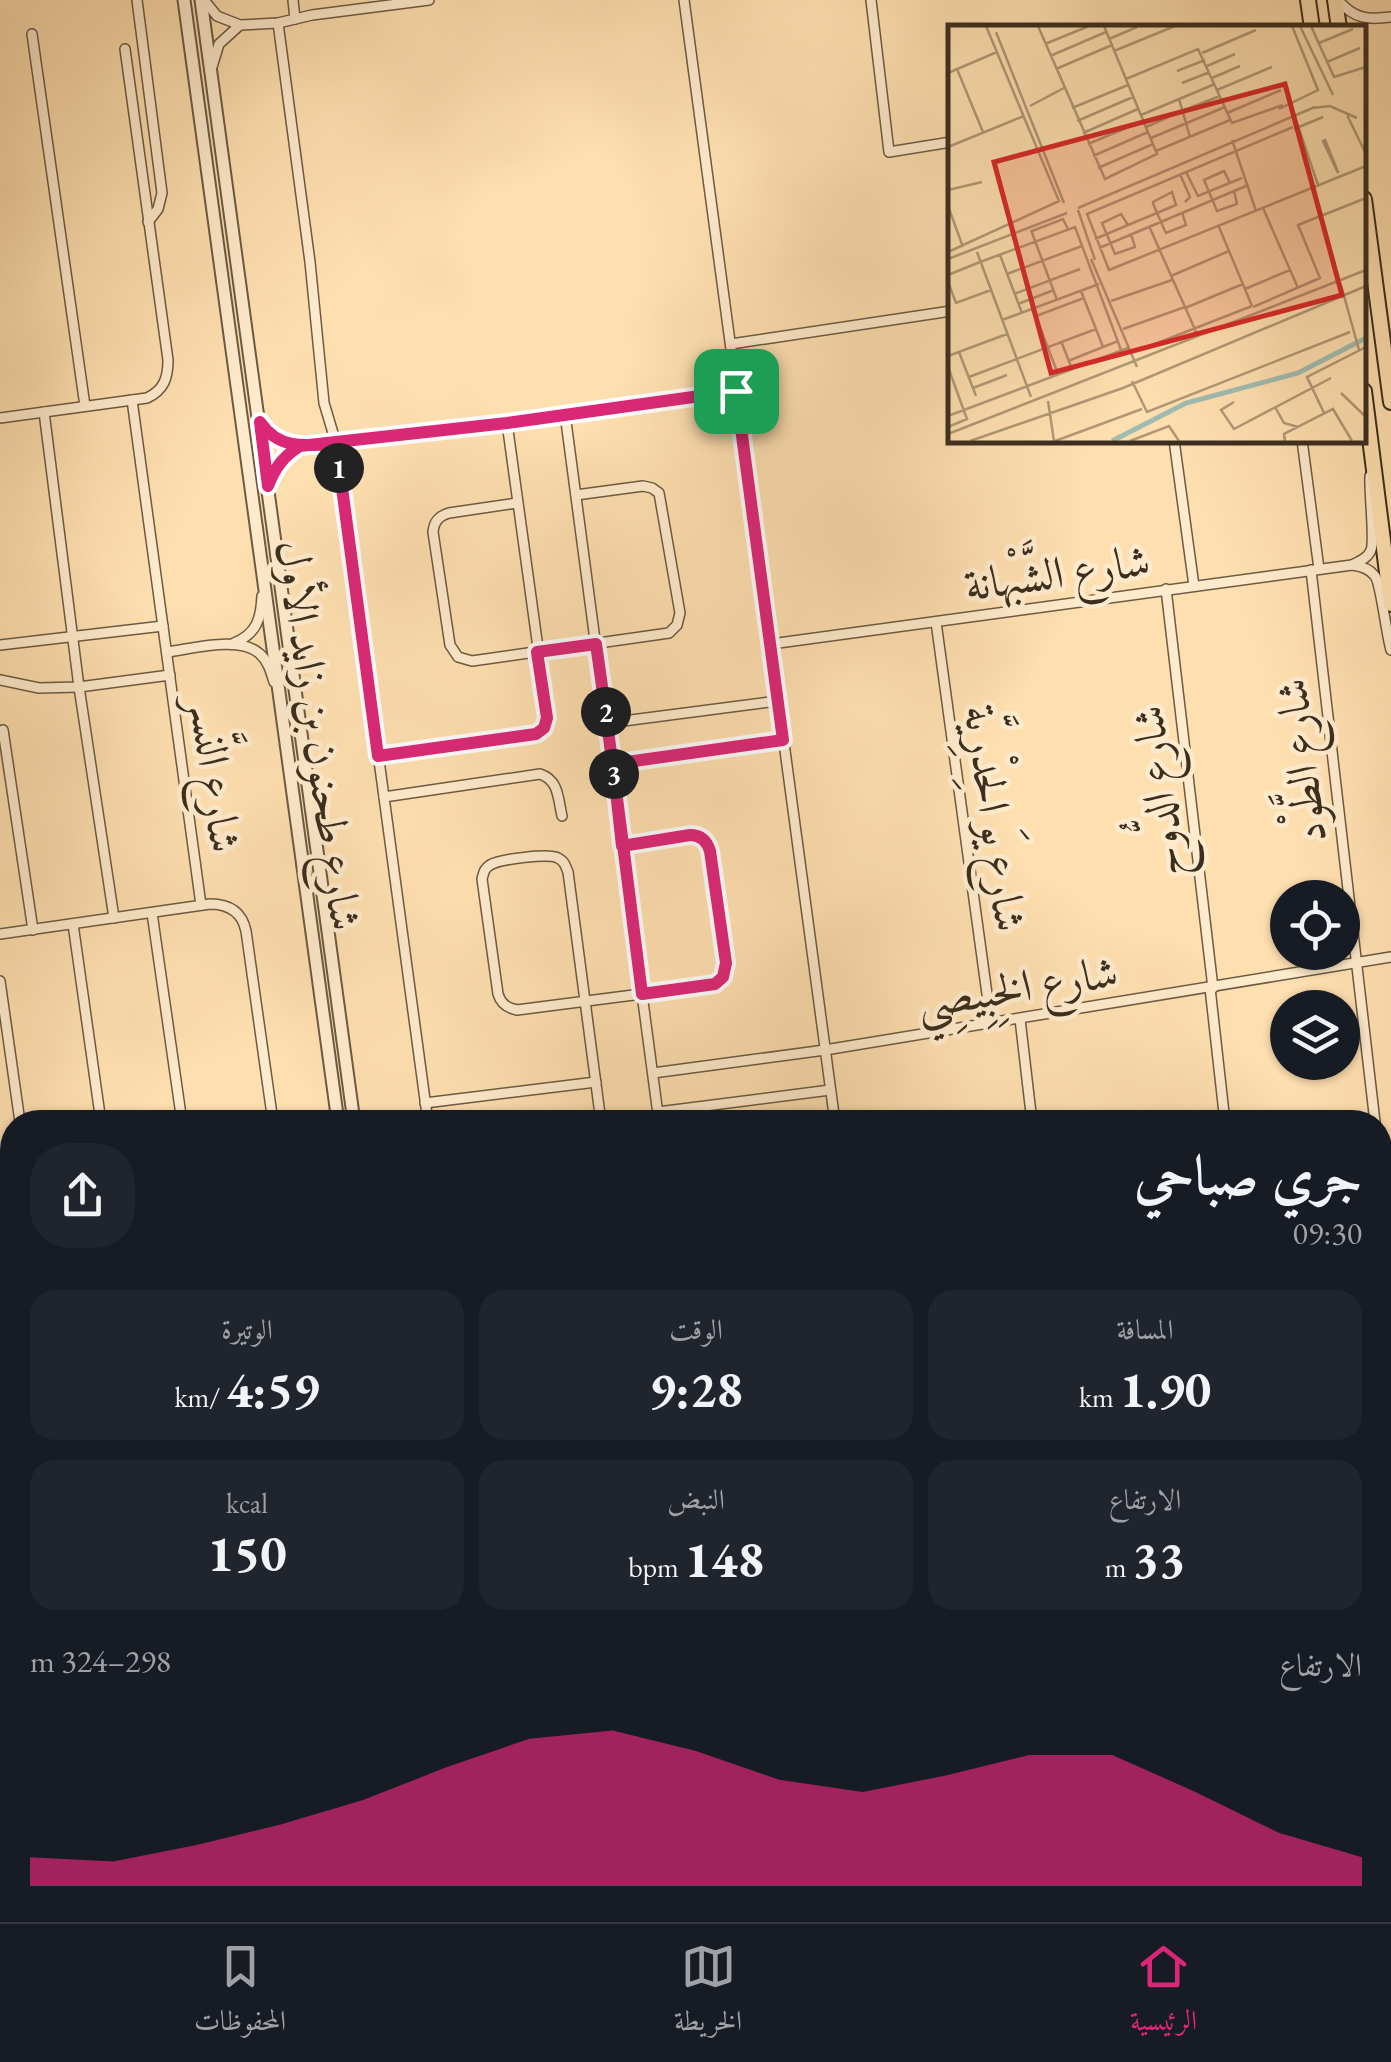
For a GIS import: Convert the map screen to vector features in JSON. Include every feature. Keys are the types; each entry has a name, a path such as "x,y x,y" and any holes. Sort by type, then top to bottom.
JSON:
{"main road":[{"path":"1308,0 1312,25"},
{"path":"1337,0 1339,25"},
{"path":"1366,213 1391,402"},
{"path":"1366,408 1391,604"}],"street":[{"path":"137,0 162,193 158,209 148,222"},
{"name":"شارع طحنون بن زايد الأول","path":"184,0 336,1110"},
{"path":"203,0 218,16 240,25 278,23 428,0"},
{"name":"شارع طحنون بن زايد الأول","path":"203,0 352,1110"},
{"path":"292,0 295,19"},
{"path":"684,0 832,1110"},
{"path":"871,0 890,152 948,142"},
{"path":"1337,0 1364,24 1391,17"},
{"path":"278,23 308,244 324,403 336,443 426,1110"},
{"path":"211,70 220,44 240,25"},
{"path":"32,34 84,406"},
{"path":"0,418 132,400 155,394 166,380 124,49"},
{"path":"731,344 948,310"},
{"path":"260,422 272,437 300,446 507,423 736,391"},
{"name":"شارع النَّسر","path":"132,400 201,906"},
{"path":"44,412 79,687 114,918"},
{"path":"565,414 657,1110"},
{"path":"378,756 532,736 541,732 547,718 507,423"},
{"path":"1174,442 1194,586"},
{"name":"شارع الطَّوْد","path":"1302,442 1348,880"},
{"path":"268,486 277,466 300,446"},
{"path":"1352,565 1369,554 1373,543 1369,504 1372,458"},
{"path":"517,503 442,515 436,522 433,532 450,645 462,660 669,633 677,625 680,607 659,493 644,486 576,494"},
{"path":"1352,565 1364,568 1378,581 1391,650"},
{"name":"شارع الشَّبْهانة","path":"770,644 1352,565"},
{"name":"شارع النَّسر","path":"232,644 249,635 259,620 263,578"},
{"name":"شارع الدُّوح","path":"1166,589 1224,1110"},
{"name":"شارع يَو الحِدْرِيَّة","path":"936,622 992,1023"},
{"path":"0,645 164,626"},
{"name":"شارع النَّسر","path":"167,652 232,644 250,647 264,659 280,699"},
{"path":"0,680 39,688 79,687 170,675"},
{"path":"608,723 778,701"},
{"path":"4,730 33,930"},
{"path":"613,764 783,740"},
{"path":"384,797 540,774 555,785 562,816"},
{"path":"600,1110 585,1002 568,872 564,862 544,855 494,863 483,874 482,884 498,994 504,1006 517,1010 585,1002 715,984 723,977 726,963 706,842 690,835 622,846"},
{"path":"0,934 201,906 228,906 245,924 271,1110"},
{"path":"152,913 180,1110"},
{"path":"73,924 99,1110"},
{"name":"شارع الخِبِيصِي","path":"1360,962 1391,957"},
{"name":"شارع الخِبِيصِي","path":"653,1072 825,1050 1312,970"},
{"name":"شارع الطَّوْد","path":"1358,970 1374,1110"},
{"path":"0,981 18,1110"},
{"path":"1020,1019 1031,1110"},
{"path":"425,1103 596,1082"},
{"path":"703,1110 830,1090"}],"route":[{"path":"736,391 507,423 300,446 277,466 268,486 260,422 272,437 290,445 300,446 336,443 378,756 536,734 544,728 547,718 537,652 596,644 613,764 622,846 642,994 715,984 723,977 726,963 706,842 690,835 622,846 613,764 783,740 736,391"}]}
